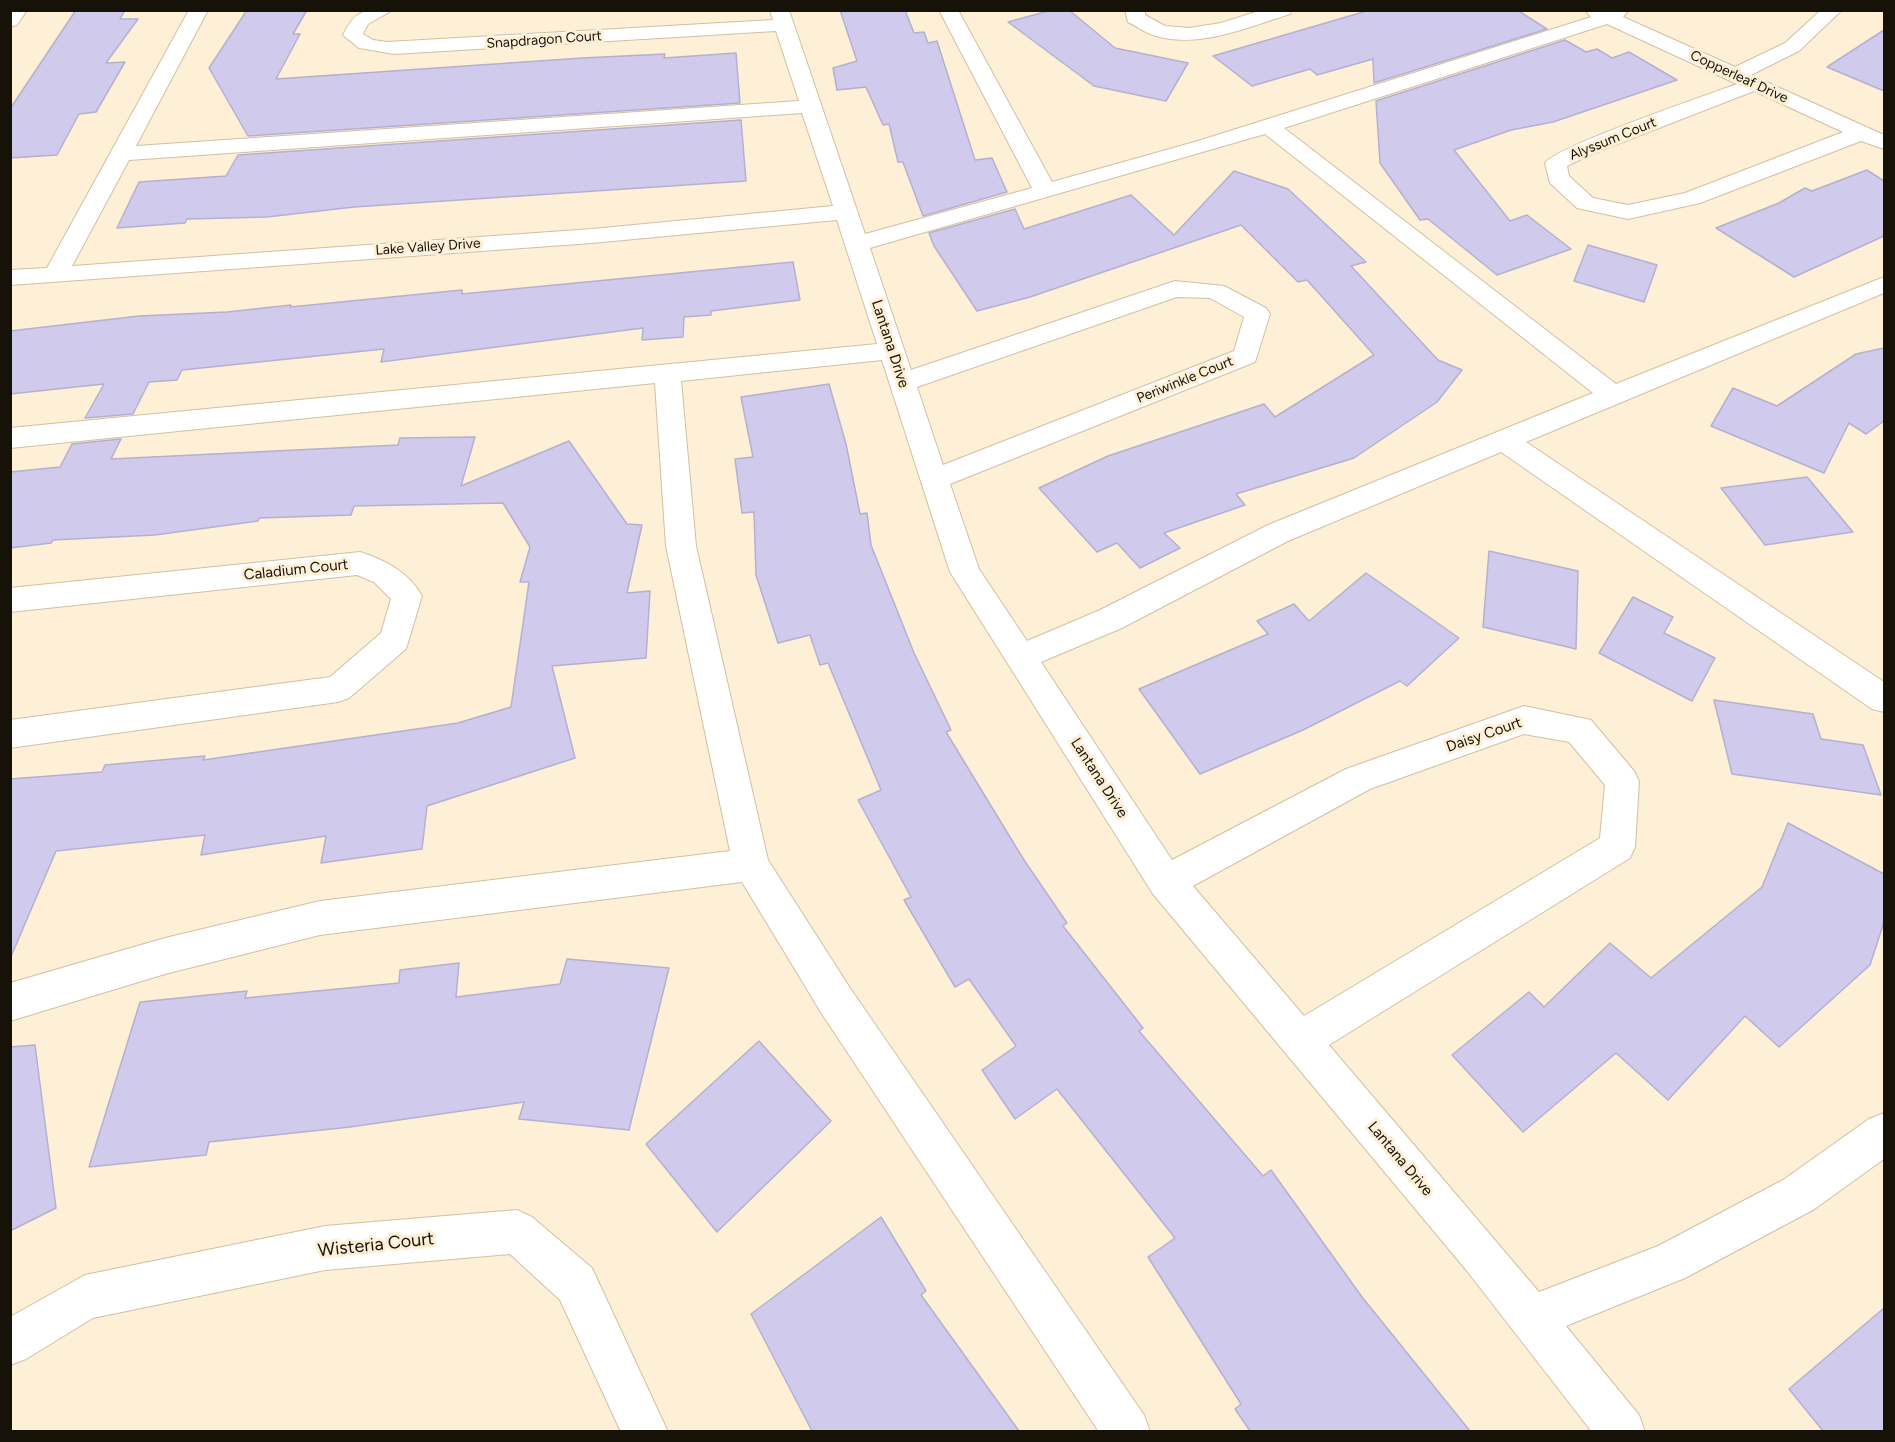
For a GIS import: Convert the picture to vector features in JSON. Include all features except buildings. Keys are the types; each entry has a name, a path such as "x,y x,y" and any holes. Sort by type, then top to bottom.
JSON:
{"street":[{"path":"10,21 18,10"},
{"path":"56,274 199,10"},
{"name":"Snapdragon Court","path":"384,10 360,20 353,35 360,43 374,49 411,48 780,18"},
{"path":"948,10 1045,190"},
{"path":"1135,10 1135,18 1160,31 1179,33 1217,30 1283,10"},
{"path":"1744,79 1792,47 1833,10"},
{"path":"857,244 1269,127 1608,13"},
{"name":"Copperleaf Drive","path":"1608,13 1884,143"},
{"name":"Lantana Drive","path":"780,18 965,572 1166,882 1531,1317 1622,1431"},
{"name":"Alyssum Court","path":"1744,79 1556,163 1558,178 1585,203 1628,212 1692,198 1861,133"},
{"path":"121,154 810,106"},
{"path":"1269,127 1614,396"},
{"name":"Lake Valley Drive","path":"10,278 592,236 846,212"},
{"path":"1021,657 1111,618 1278,533 1884,284"},
{"name":"Periwinkle Court","path":"903,382 1174,289 1215,291 1257,315 1246,356 935,479"},
{"path":"10,438 892,351"},
{"path":"667,373 681,546 751,865 836,1001 1127,1431"},
{"path":"1504,441 1884,699"},
{"name":"Caladium Court","path":"10,600 360,563 385,574 407,596 395,640 338,689 10,734"},
{"name":"Daisy Court","path":"1166,882 1358,779 1524,720 1579,730 1607,762 1622,781 1617,847 1300,1041"},
{"path":"10,1002 165,956 320,918 751,865"},
{"path":"1531,1317 1670,1263 1798,1195 1884,1134"},
{"name":"Wisteria Court","path":"10,1343 85,1297 325,1248 517,1232 576,1284 645,1431"}]}
